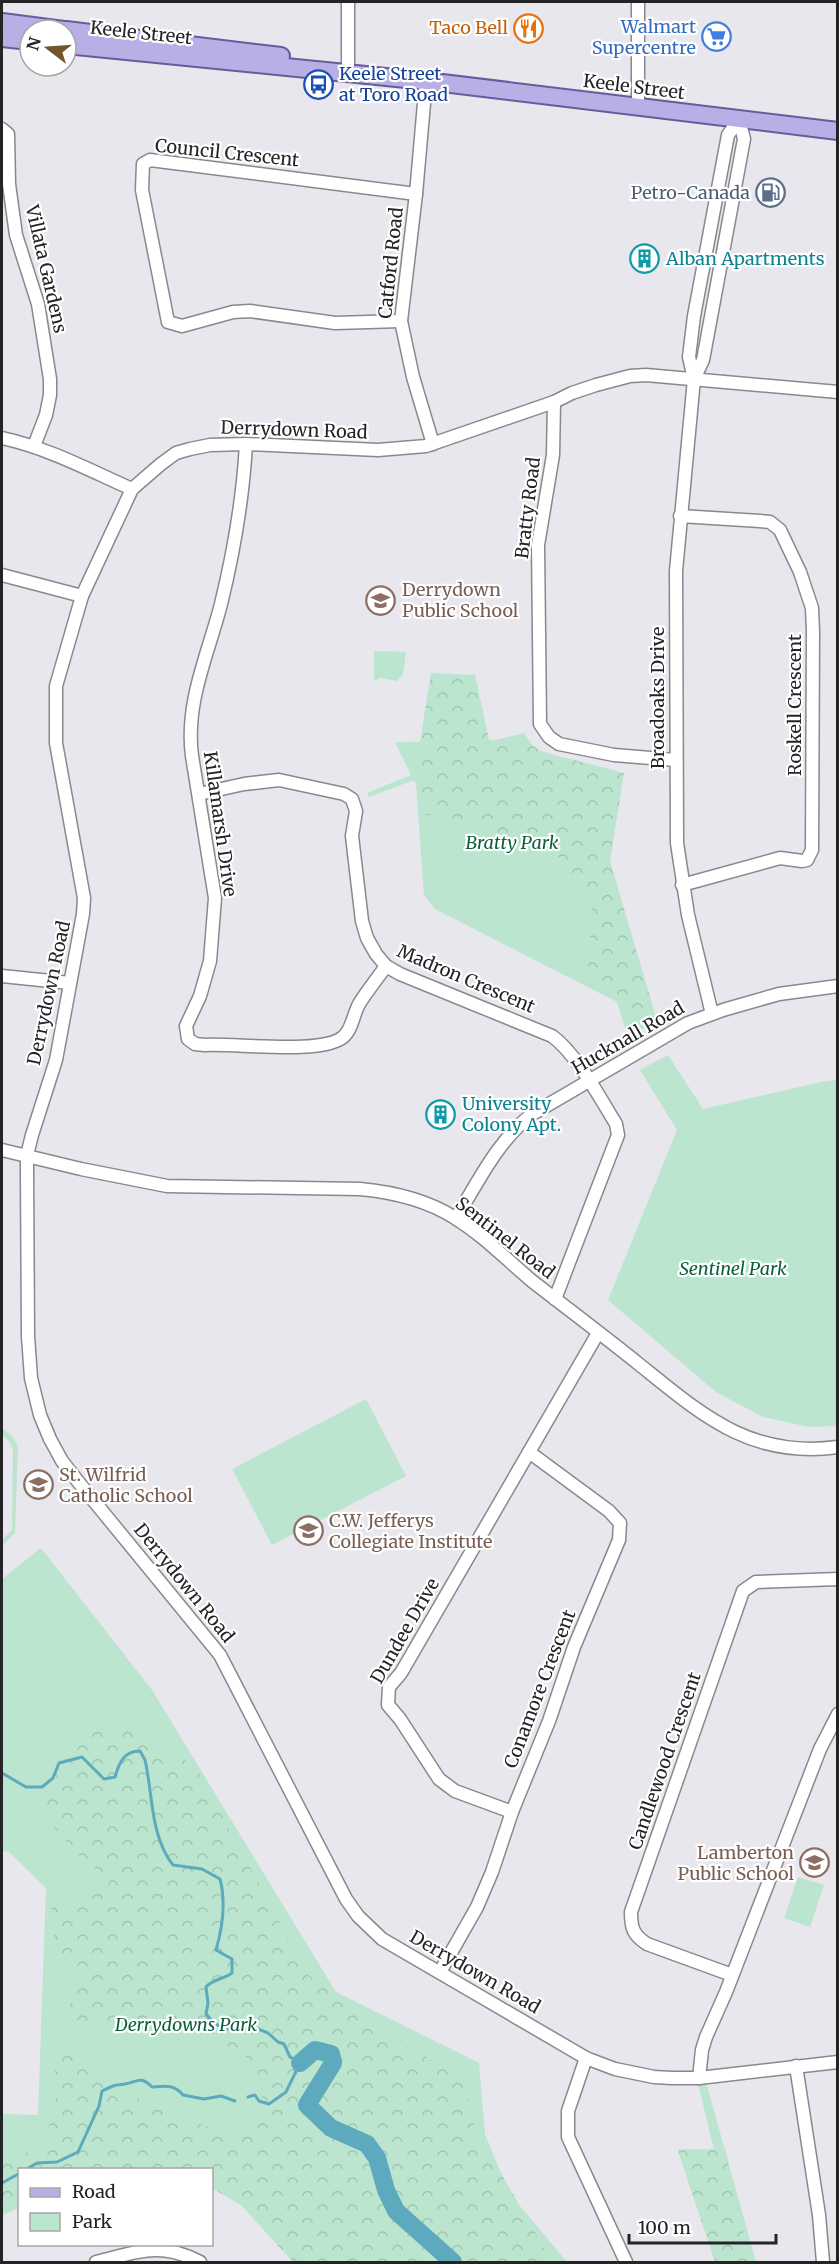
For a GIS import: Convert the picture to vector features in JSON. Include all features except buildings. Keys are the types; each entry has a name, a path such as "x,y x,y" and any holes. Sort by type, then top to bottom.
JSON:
{"main road":[{"name":"Keele Street","path":"2,22 18,24"},
{"name":"Keele Street","path":"78,32 426,81 837,131"},
{"path":"2,38 18,40"},
{"name":"Keele Street","path":"78,46 348,69"}],"street":[{"path":"348,2 348,69"},
{"path":"638,2 638,108"},
{"name":"Catford Road","path":"426,81 401,321 412,377 434,444"},
{"name":"Broadoaks Drive","path":"712,1014 682,885 677,843 676,571 694,379 689,357 694,316 728,135 739,119"},
{"name":"Broadoaks Drive","path":"694,379 703,360 744,139 739,119"},
{"name":"Villata Gardens","path":"4,131 16,235 38,304 50,379 46,415 34,446"},
{"name":"Council Crescent","path":"401,321 335,323 250,311 233,312 182,326 168,322 142,190 143,164 150,160 416,194"},
{"path":"715,206 732,208"},
{"path":"708,247 723,249"},
{"path":"694,316 710,320"},
{"name":"Derrydown Road","path":"837,392 646,375 630,376 572,393 554,402 434,444 378,450 246,444 210,445 177,453 154,468 132,489 82,596 56,686 56,743 84,898 81,930 56,1060 44,1093 27,1155 28,1358 34,1393 50,1439 62,1461 80,1484 220,1655 346,1899 358,1916 382,1939 586,2058 615,2069 654,2077 699,2078 837,2062"},
{"name":"Bratty Road","path":"554,402 554,455 538,545 540,724 549,737 559,744 614,755 675,760"},
{"path":"2,438 34,446 80,464 132,489"},
{"name":"Killamarsh Drive","path":"246,444 243,491 228,574 202,661 191,711 189,735 215,898 210,961 200,996 186,1026 186,1032 190,1042 205,1045 310,1047 328,1044 342,1038 350,1028 359,1004 386,966"},
{"name":"Roskell Crescent","path":"680,516 771,522 780,530 800,572 812,608 813,632 812,850 807,860 780,858 682,885"},
{"path":"2,575 82,596"},
{"name":"Madron Crescent","path":"199,794 244,784 279,780 344,794 352,799 356,811 352,836 362,921 370,944 386,966 400,974 552,1036 560,1041 589,1081 616,1124 618,1135 555,1299"},
{"path":"2,976 70,983"},
{"name":"Hucknall Road","path":"456,1218 493,1158 515,1128 534,1113 688,1023 779,993 837,986"},
{"name":"Sentinel Road","path":"2,1150 81,1170 167,1186 360,1189 389,1192 456,1218 598,1334 708,1418 733,1432 774,1446 837,1447"},
{"name":"Dundee Drive","path":"512,1812 455,1791 439,1779 400,1719 388,1705 387,1697 389,1687 401,1673 598,1334"},
{"name":"Conamore Crescent","path":"440,1972 477,1907 492,1872 512,1812 549,1721 574,1647 611,1557 617,1548 621,1531 620,1523 609,1510 529,1452"},
{"name":"Candlewood Crescent","path":"732,1975 642,1941 632,1929 631,1912 743,1591 756,1582 837,1579"},
{"path":"699,2078 706,2037 820,1749 837,1713"},
{"path":"586,2058 568,2110 568,2137 626,2262"},
{"path":"796,2066 819,2216 823,2262"},
{"path":"96,2262 160,2248 181,2253 200,2262"}],"green space":[{"path":"374,651 406,652 403,674 397,681 380,678 374,681"},
{"path":"431,673 475,675 489,740 525,739 540,751 624,773 610,861 658,1024 635,1031 624,999 587,986 592,910 564,858 503,850 488,843 491,823 418,814 419,748"},
{"name":"Bratty Park","path":"524,733 605,851 650,1025 628,1037 617,1002 435,909 424,895 414,780 369,797 367,793 411,775 395,742 467,741 480,744"},
{"name":"Sentinel Park","path":"668,1055 703,1109 837,1080 837,1426 809,1427 763,1417 716,1392 608,1300 677,1130 640,1070"},
{"path":"366,1399 406,1476 272,1545 232,1469"},
{"path":"2,1428 12,1436 18,1447 15,1533 2,1546 2,1540 12,1530 13,1448 2,1435"},
{"name":"Derrydowns Park","path":"41,1548 152,1690 336,1992 479,2063 485,2134 509,2193 567,2262 300,2262 241,2205 213,2189 213,2168 18,2168 18,2208 2,2215 2,2114 38,2115 46,1888 9,1852 2,1851 2,1579"},
{"name":"Derrydowns Park","path":"129,1725 196,1767 308,1975 399,2041 463,2078 475,2128 552,2262 293,2262 241,2205 213,2189 213,2168 18,2168 18,2208 2,2215 2,2158 27,2153 43,2144 52,2117 57,2090 55,2071 62,2049 68,2046 85,2056 104,2087 220,2132 253,2132 262,2105 262,2089 254,2061 195,2029 163,2020 93,2028 68,2021 74,1976 57,1944 51,1908 106,1891 110,1879 83,1860 45,1817 47,1800 65,1751 94,1728"},
{"path":"798,1877 824,1885 810,1927 784,1918"},
{"path":"706,2082 756,2262 718,2262 678,2149 714,2150 698,2083"},
{"path":"725,2148 750,2262 715,2262 678,2151"}],"waterway":[{"path":"2,1773 26,1787 42,1787 53,1778 59,1763 82,1757 104,1779 115,1777 123,1759 130,1753 140,1751 148,1773 156,1828 166,1854 173,1865 202,1869 220,1879 223,1914 216,1950 232,1959 232,1973 206,1987 208,2003 206,2014 221,2027 233,2029 238,2021 268,2033 284,2044 290,2057 300,2063 286,2092 269,2104 259,2101 255,2095 248,2097"},
{"path":"300,2063 315,2050 331,2054 333,2063 307,2105 331,2128 367,2144 377,2158 386,2190 396,2211 453,2262"},
{"path":"28,2168 37,2163 57,2162 78,2152 99,2106 102,2091 113,2086 142,2080 152,2087 173,2087 183,2095 204,2099 221,2096 235,2101"},
{"path":"2,2183 18,2174"}],"place":[{"name":"Taco Bell","path":"529,28"},
{"name":"Walmart Supercentre","path":"717,37"},
{"name":"Keele Street at Toro Road","path":"318,84"},
{"name":"Petro-Canada","path":"771,193"},
{"name":"Alban Apartments","path":"645,259"},
{"name":"Derrydown Public School","path":"381,600"},
{"name":"University Colony Apt.","path":"441,1114"},
{"name":"St. Wilfrid Catholic School","path":"38,1485"},
{"name":"C.W. Jefferys Collegiate Institute","path":"308,1531"},
{"name":"Lamberton Public School","path":"815,1863"}]}
